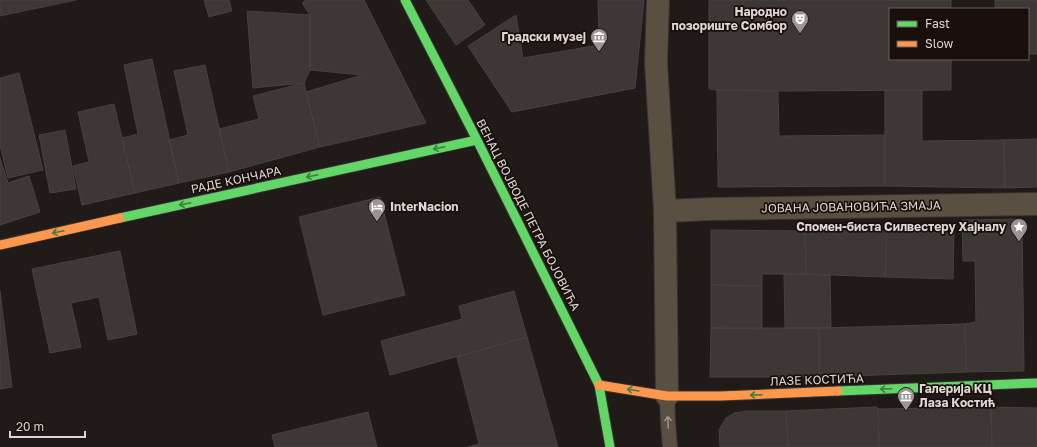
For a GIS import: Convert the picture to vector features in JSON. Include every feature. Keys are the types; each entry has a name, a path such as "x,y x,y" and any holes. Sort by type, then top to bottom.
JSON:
{"street":[{"name":"ВЕНАЦ ВОЈВОДЕ ПЕТРА БОЈОВИЋА","path":"404,0 477,140 600,385 610,447"},
{"path":"658,0 656,63 665,211 668,396"},
{"name":"РАДЕ КОНЧАРА","path":"0,245 477,140"},
{"name":"ЈОВАНА ЈОВАНОВИЋА ЗМАЈА","path":"665,211 1037,204"},
{"name":"ЛАЗЕ КОСТИЋА","path":"600,385 668,396 720,396 1037,383"}],"lane":[{"path":"668,396 670,447"}],"building":[{"path":"0,0 76,0 0,16"},
{"path":"204,0 229,0 232,11 209,17"},
{"path":"306,0 364,0 426,123 320,147 306,92 362,75 310,70 310,15 302,3"},
{"path":"426,0 468,0 485,25 456,45"},
{"name":"Градски музеј","path":"598,0 644,0 635,88 512,112 468,46 516,15 523,58 599,45"},
{"name":"Народно позориште Сомбор","path":"709,0 951,0 951,8 889,8 889,60 951,60 951,90 778,91 709,89"},
{"path":"995,0 1037,0 1037,54 1029,54 1029,8 995,8"},
{"path":"247,11 310,15 310,70 304,83 253,88"},
{"path":"152,59 179,183 135,193 122,138 138,134 124,65"},
{"path":"205,65 229,172 179,183 169,140 188,135 174,71"},
{"path":"19,73 43,170 8,178 0,145 0,78"},
{"path":"304,83 320,147 229,172 219,129 259,119 253,96"},
{"path":"717,90 778,91 779,136 885,135 885,186 718,187"},
{"path":"885,90 922,90 922,141 1004,140 1005,188 885,186"},
{"path":"114,104 135,193 82,205 73,166 89,162 78,112"},
{"path":"65,130 76,189 50,193 39,135"},
{"path":"1037,139 1037,187 1005,188 1004,140"},
{"path":"0,158 8,183 29,176 40,212 0,225"},
{"path":"380,197 405,295 323,315 299,217"},
{"path":"1022,219 1024,371 966,372 965,324 976,322 975,261 963,261 962,220"},
{"path":"711,230 805,231 806,274 762,274 762,286 711,285"},
{"path":"805,231 887,231 885,277 806,274"},
{"path":"887,231 954,233 953,279 885,277"},
{"path":"120,251 137,334 108,340 99,297 71,303 81,347 50,353 32,269"},
{"path":"784,274 830,275 831,328 785,328"},
{"path":"711,285 762,286 762,329 711,328"},
{"path":"0,291 12,387 0,389"},
{"path":"514,291 527,337 390,375 381,341 462,319 459,306"},
{"path":"965,324 966,372 819,377 819,328"},
{"path":"711,328 819,328 819,377 710,377"},
{"path":"527,337 558,447 468,447 479,444 457,357"},
{"path":"877,407 879,447 788,447 786,411"},
{"path":"991,407 992,447 879,447 878,409"},
{"path":"991,407 1037,408 1037,447 992,447"},
{"path":"747,411 786,411 788,447 720,447 719,430 726,418 734,413"},
{"path":"368,412 377,447 275,447 272,435"}],"traffic: fast":[{"path":"405,0 477,140 599,385 610,447"},
{"path":"120,218 477,140"},
{"path":"838,391 1037,383"}],"traffic: slow":[{"path":"0,245 120,218"},
{"path":"599,385 667,396 720,396 838,391"}],"place":[{"name":"Народно позориште Сомбор","path":"800,34"},
{"name":"Градски музеј","path":"599,52"},
{"name":"InterNacion","path":"377,222"},
{"name":"Спомен-биста Силвестеру Хајналу","path":"1019,242"},
{"name":"Галерија КЦ Лаза Костић","path":"906,411"}]}
